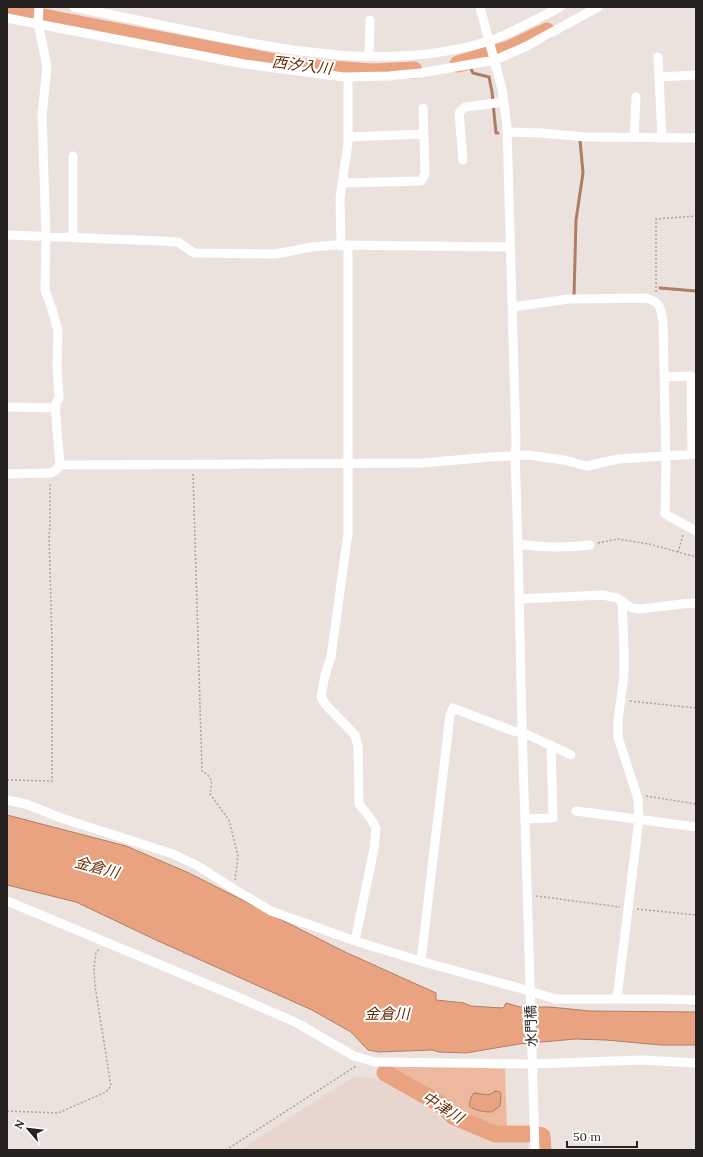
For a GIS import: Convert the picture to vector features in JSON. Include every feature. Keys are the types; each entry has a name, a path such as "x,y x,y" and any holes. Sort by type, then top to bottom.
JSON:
{"street":[{"path":"7,474 50,473 56,470 60,465 55,404 59,398 57,364 58,332 45,290 46,236 42,116 47,66 38,24 39,7"},
{"path":"74,7 291,51 369,56 404,56 452,50 490,41 535,21 560,7"},
{"name":"水門橋","path":"480,7 502,89 497,103 507,132 516,443 515,456 522,732 535,1150"},
{"path":"7,18 244,64 348,77 389,76 421,73 495,60 525,47 598,7"},
{"path":"369,56 370,20"},
{"path":"658,57 662,138"},
{"path":"659,77 696,75"},
{"path":"348,77 348,137 340,198 345,246 349,462 348,534 331,657 325,675 321,697 326,705 355,735 358,746 359,804 376,828 374,850 355,941"},
{"path":"634,137 636,97"},
{"path":"463,160 460,113 464,107 497,103"},
{"path":"342,183 421,181 426,174 423,108"},
{"path":"507,132 586,137 696,138"},
{"path":"348,137 424,134"},
{"path":"73,156 73,237"},
{"path":"7,235 162,240 178,242 194,253 275,254 312,247 345,246 510,247"},
{"path":"512,307 569,299 646,298 655,301 660,306 663,322 665,514 696,531"},
{"path":"60,465 349,462 422,463 490,456 535,456 564,460 587,466 618,459 694,454 691,376 664,376"},
{"path":"7,407 56,408"},
{"path":"518,544 562,548 590,545"},
{"path":"519,599 603,595 622,601 632,608 640,609 696,603"},
{"path":"618,998 638,819 638,799 618,738 618,720 624,676 622,601"},
{"path":"421,962 450,715 454,708 512,731 522,732 571,755"},
{"path":"525,820 553,818 551,745"},
{"path":"7,800 26,804 61,818 173,854 198,866 270,911 355,941 421,962 555,999 618,998 696,1000"},
{"path":"576,811 696,827"},
{"path":"7,901 104,940 240,998 296,1023 354,1056 366,1060 375,1062 640,1060 696,1063"}],"path":[{"path":"655,301 656,219 696,216"},
{"path":"192,463 202,771 210,776 212,780 210,794 229,820 238,856 234,889"},
{"path":"7,780 52,782 52,642 48,534 50,528 50,473"},
{"path":"678,552 686,525"},
{"path":"590,545 618,539 649,544 696,556"},
{"path":"620,700 696,708"},
{"path":"637,795 696,804"},
{"path":"528,896 696,915"},
{"path":"7,1111 58,1112 106,1092 111,1086 94,973 96,953 104,940"},
{"path":"226,1150 366,1060"}],"shaded area":[{"path":"387,1067 465,1067 505,1069 507,1131 468,1121 441,1102 389,1073"},
{"path":"353,1077 374,1078 434,1111 448,1125 494,1142 527,1140 528,1150 240,1150"}],"water":[{"name":"金倉川","path":"7,815 126,846 189,873 345,952 436,993 436,1000 464,1003 471,1006 502,1008 506,1003 520,1007 550,1007 590,1011 696,1012 696,1045 661,1045 576,1039 519,1044 466,1053 439,1052 432,1050 379,1052 368,1050 351,1032 312,1010 156,940 76,902 7,885"},
{"path":"495,1091 500,1092 501,1094 500,1106 492,1112 480,1111 469,1106 471,1097 474,1093 488,1095"}],"waterway":[{"name":"西汐入川","path":"7,10 301,67 373,72 414,70"},
{"name":"西汐入川","path":"458,64 509,49 547,31"},
{"path":"471,69 473,73 489,77 496,133 498,133"},
{"path":"574,297 576,220 583,173 580,140 578,139"},
{"path":"660,288 696,291"},
{"name":"中津川","path":"385,1073 440,1104 454,1117 495,1134 529,1134"},
{"name":"中津川","path":"539,1135 542,1136 543,1150"}]}
